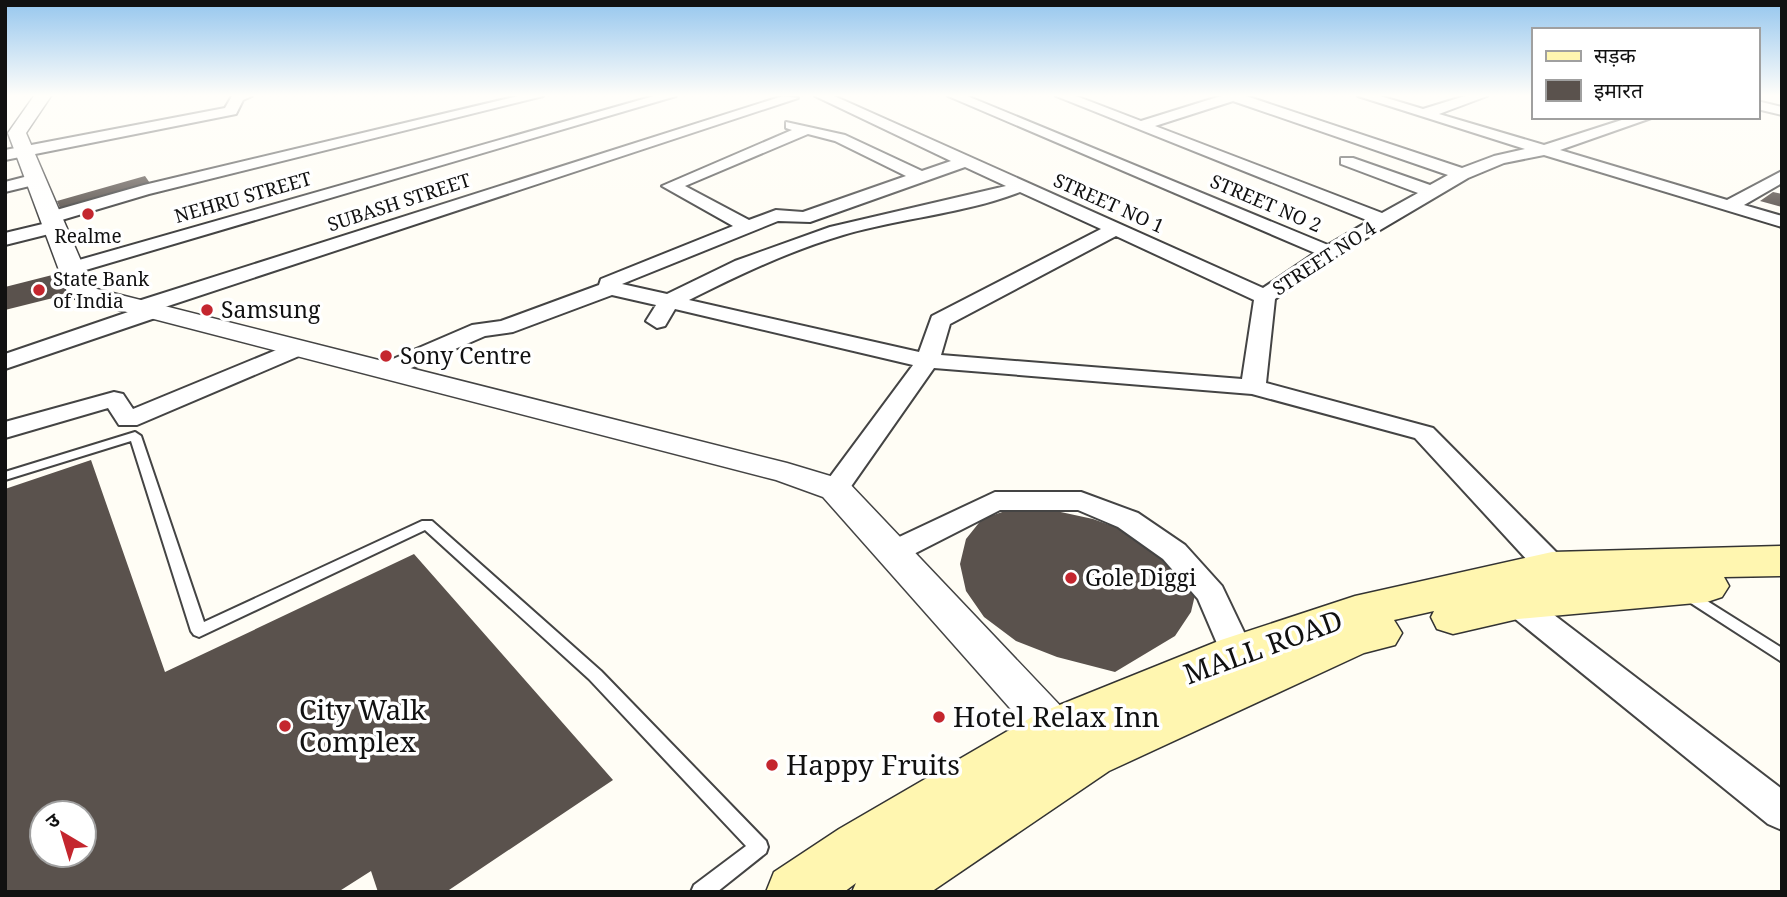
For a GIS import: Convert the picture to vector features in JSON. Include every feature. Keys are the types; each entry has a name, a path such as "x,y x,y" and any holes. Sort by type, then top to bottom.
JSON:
{"main road":[{"name":"MALL ROAD","path":"795,892 859,848 1055,729 1237,653 1355,613 1505,593 1552,566 1661,576 1782,561"},
{"path":"886,890 1091,755 1356,637 1505,593 1661,576 1782,583"}],"street":[{"path":"68,138 13,147 36,179 72,268 78,292 787,472 835,489 1055,729"},
{"path":"5,239 144,190 361,138"},
{"name":"NEHRU STREET","path":"72,268 523,138"},
{"name":"SUBASH STREET","path":"5,362 146,310 668,138"},
{"path":"747,226 671,186 787,138"},
{"path":"840,138 921,177"},
{"name":"STREET NO 1","path":"914,138 1265,297"},
{"name":"STREET NO 2","path":"1055,138 1329,252"},
{"path":"1087,151 1126,138"},
{"path":"1171,138 1383,220"},
{"path":"1356,138 1462,174"},
{"path":"1499,138 1782,222"},
{"name":"STREET NO 4","path":"1253,387 1265,297 1329,252 1462,174 1500,159 1541,151 1582,138"},
{"path":"966,161 804,218 776,215 608,283 611,288 663,311 928,362 1253,387 1424,433 1552,566"},
{"path":"1347,161 1432,192"},
{"path":"1729,206 1782,176"},
{"path":"5,187 36,179"},
{"path":"663,311 742,265 837,231 994,195 1021,186"},
{"path":"835,489 928,362 940,321 1116,229"},
{"path":"387,370 480,330 505,327 611,288"},
{"path":"5,430 114,399 132,427 298,348"},
{"path":"891,553 995,501 1082,501 1128,520 1174,552 1211,594 1237,653"},
{"path":"1505,593 1782,812"}],"lane":[{"path":"5,476 135,436 200,631 427,524 595,675 759,847 702,892"},
{"path":"1661,576 1782,656"}],"building":[{"path":"145,176 152,186 62,213 57,201"},
{"path":"1773,192 1782,194 1782,207 1760,201"},
{"name":"State Bank of India","path":"68,271 73,293 5,310 5,287"},
{"name":"City Walk Complex","path":"91,460 165,672 414,554 613,780 446,892 378,892 371,871 338,892 5,892 5,489"},
{"name":"Gole Diggi","path":"1033,506 1093,519 1121,529 1145,542 1195,595 1191,612 1175,636 1115,672 1057,657 1016,641 984,617 966,591 960,564 966,539 982,519 1008,510"}],"place":[{"name":"Realme","path":"88,214"},
{"name":"State Bank of India","path":"39,290"},
{"name":"Samsung","path":"207,310"},
{"name":"Sony Centre","path":"386,356"},
{"name":"Gole Diggi","path":"1071,578"},
{"name":"Hotel Relax Inn","path":"939,717"},
{"name":"City Walk Complex","path":"285,726"},
{"name":"Happy Fruits","path":"772,765"}]}
